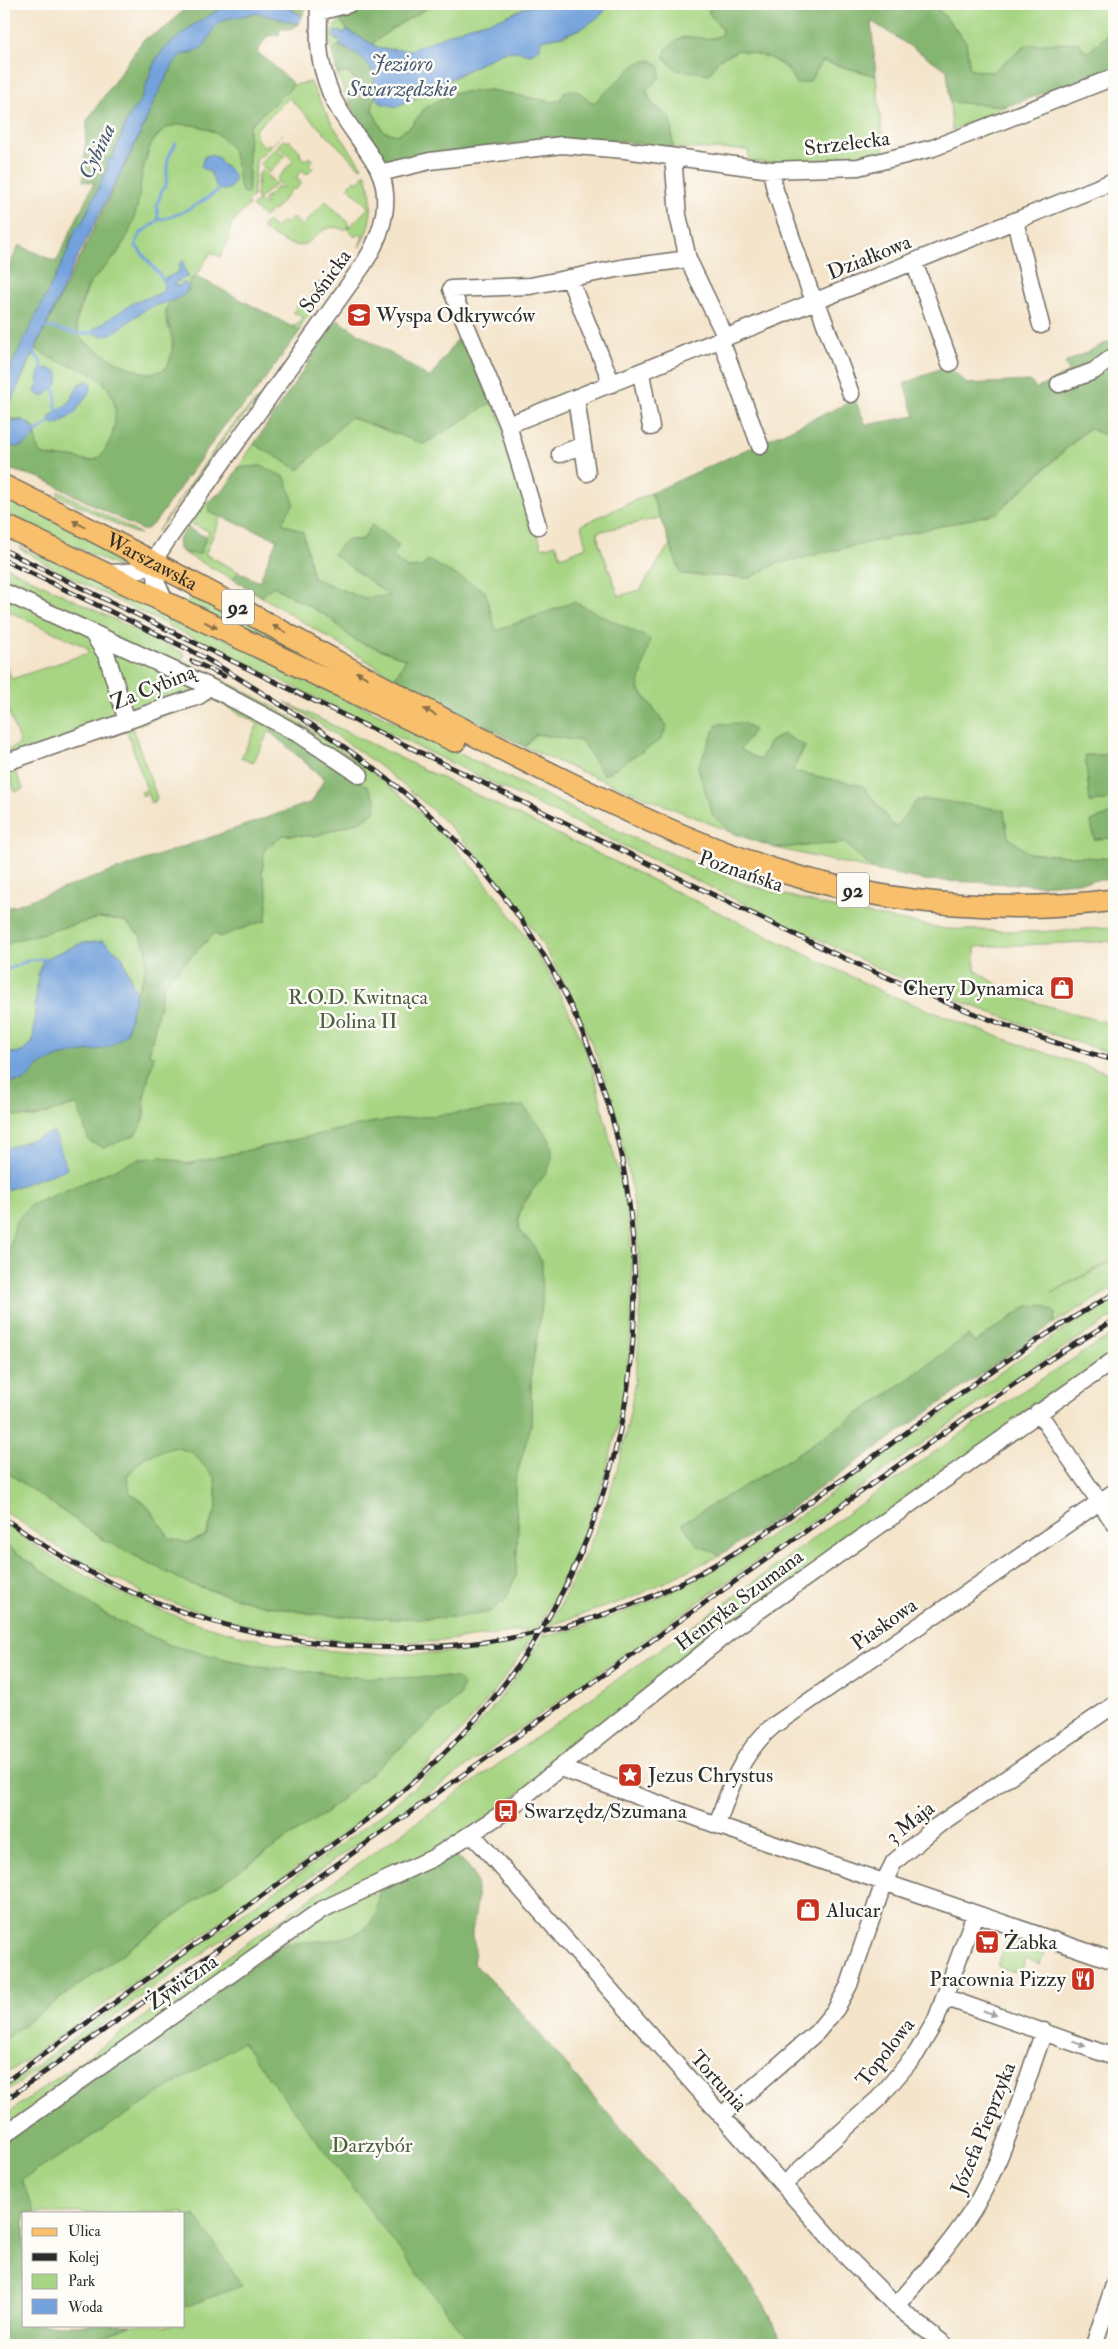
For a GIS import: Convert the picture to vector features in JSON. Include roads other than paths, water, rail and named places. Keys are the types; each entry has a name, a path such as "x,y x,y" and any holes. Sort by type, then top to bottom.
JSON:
{"main road":[{"name":"Warszawska","path":"4,486 154,562 399,705"},
{"name":"Warszawska","path":"4,525 167,604 399,705"},
{"name":"Poznańska","path":"399,705 496,747 632,813 718,850 796,876 870,893 954,903 1035,906 1114,900"},
{"name":"Poznańska","path":"399,705 666,843 734,871 790,889 886,910 961,918 1042,920 1114,914"}],"street":[{"path":"318,8 348,4"},
{"name":"Sośnicka","path":"154,562 170,536 376,244 383,223 385,208 384,186 380,173 373,159 336,106 330,92 319,48 318,8"},
{"name":"Strzelecka","path":"380,173 430,161 554,146 572,146 673,157 771,170 847,168 906,156 933,148 1114,77"},
{"path":"673,157 678,215 688,259 724,339 760,446"},
{"path":"771,170 775,190 810,291 817,302 851,394"},
{"name":"Działkowa","path":"516,422 914,262 1114,185"},
{"path":"1015,222 1042,325"},
{"path":"538,526 516,422 451,289 530,286 621,268 688,259"},
{"path":"914,262 950,363"},
{"path":"569,278 612,384"},
{"path":"1059,384 1094,371 1114,356"},
{"path":"641,373 651,427"},
{"path":"576,398 587,473"},
{"path":"560,454 583,445"},
{"path":"104,573 138,571 154,562 157,584 167,604"},
{"path":"4,592 208,686"},
{"path":"93,634 107,656 127,721"},
{"name":"Za Cybiną","path":"4,763 199,696 208,686 302,736 360,774"},
{"name":"Henryka Szumana","path":"392,1877 434,1857 506,1811 733,1628 1114,1360"},
{"path":"1038,1412 1114,1523"},
{"name":"Piaskowa","path":"717,1825 739,1766 747,1753 766,1732 1114,1492"},
{"name":"3 Maja","path":"721,2116 828,2021 849,1985 884,1882 894,1862 926,1835 1114,1705"},
{"path":"560,1768 717,1825 1114,1961"},
{"name":"Tortunia","path":"472,1834 846,2256 896,2306 945,2345"},
{"name":"Żywiczna","path":"4,2135 316,1913 344,1898 392,1877"},
{"name":"Topolowa","path":"783,2185 847,2128 904,2070 928,2034 976,1914"},
{"path":"944,1997 1114,2057"},
{"name":"Józefa Pieprzyka","path":"896,2306 963,2225 982,2194 1004,2143 1044,2032"},
{"path":"1094,2345 1114,2285"}],"water":[{"path":"229,4 285,6 302,16 299,24 257,13 226,19 215,26 205,45 198,50 181,55 174,63 78,256 4,416 4,385 13,362 68,251 75,230 83,221 109,165 106,162 107,159 112,159 131,112 140,102 155,61 164,49 193,25"},
{"name":"Jezioro Swarzędzkie","path":"545,4 611,4 587,25 571,33 541,40 540,48 531,54 517,51 502,52 396,107 381,103 375,96 374,78 368,64 357,54 340,46 341,42 333,37 336,31 345,33 347,30 381,49 411,50 467,27 502,18 526,7"},
{"path":"210,155 219,158 220,162 234,175 230,188 226,190 219,189 211,173 201,167 204,157"},
{"path":"183,260 185,271 189,276 176,282 174,285 179,286 183,283 189,285 179,298 145,310 108,335 100,336 93,332 94,329 133,303 161,293 164,290 163,279 179,272 179,264"},
{"path":"47,368 58,372 58,383 44,396 38,395 35,391 39,384 37,380 39,371"},
{"path":"86,381 90,382 91,389 74,414 57,425 50,422 49,417 70,402 79,384"},
{"path":"22,420 30,424 36,432 35,436 20,446 12,447 4,442 4,432 13,422"},
{"path":"103,941 122,956 136,994 126,1034 109,1047 58,1057 39,1066 24,1081 5,1083 4,1054 22,1052 33,1042 38,973 44,959 82,943"},
{"path":"54,1132 67,1169 4,1191 4,1149"}],"waterway":[{"path":"163,279 136,246 138,237 158,220 157,205 162,190 166,185 168,158 176,143"},
{"path":"158,220 174,216 206,199 220,189"},
{"path":"43,327 80,334 93,332"},
{"path":"32,350 40,360 42,369"},
{"path":"54,387 57,411"},
{"path":"36,432 50,422"},
{"path":"4,971 30,960 44,959"}],"railway":[{"path":"4,550 833,953 902,984 1007,1026 1114,1060"},
{"path":"4,560 188,649"},
{"path":"4,2083 377,1812 436,1761 472,1723 521,1661 572,1572 608,1478 629,1380 635,1280 626,1180 602,1083 563,990 509,903 485,872 433,818 376,770 314,726 233,674 182,646"},
{"path":"192,661 224,676"},
{"path":"4,1518 84,1569 171,1608 261,1633 355,1646 449,1646 542,1632 632,1604 718,1563 779,1524 1007,1360 1114,1294"},
{"path":"4,2101 969,1415 1052,1358 1114,1320"}],"place":[{"name":"Wyspa Odkrywców","path":"359,315"},
{"name":"Chery Dynamica","path":"1062,988"},
{"name":"Jezus Chrystus","path":"630,1775"},
{"name":"Swarzędz/Szumana","path":"506,1811"},
{"name":"Alucar","path":"808,1910"},
{"name":"Żabka","path":"987,1942"},
{"name":"Pracownia Pizzy","path":"1083,1979"}],"water label":[{"name":"Cybina","path":"96,151"}],"park label":[{"name":"R.O.D. Kwitnąca Dolina II","path":"358,1009"},
{"name":"Darzybór","path":"372,2145"}]}
